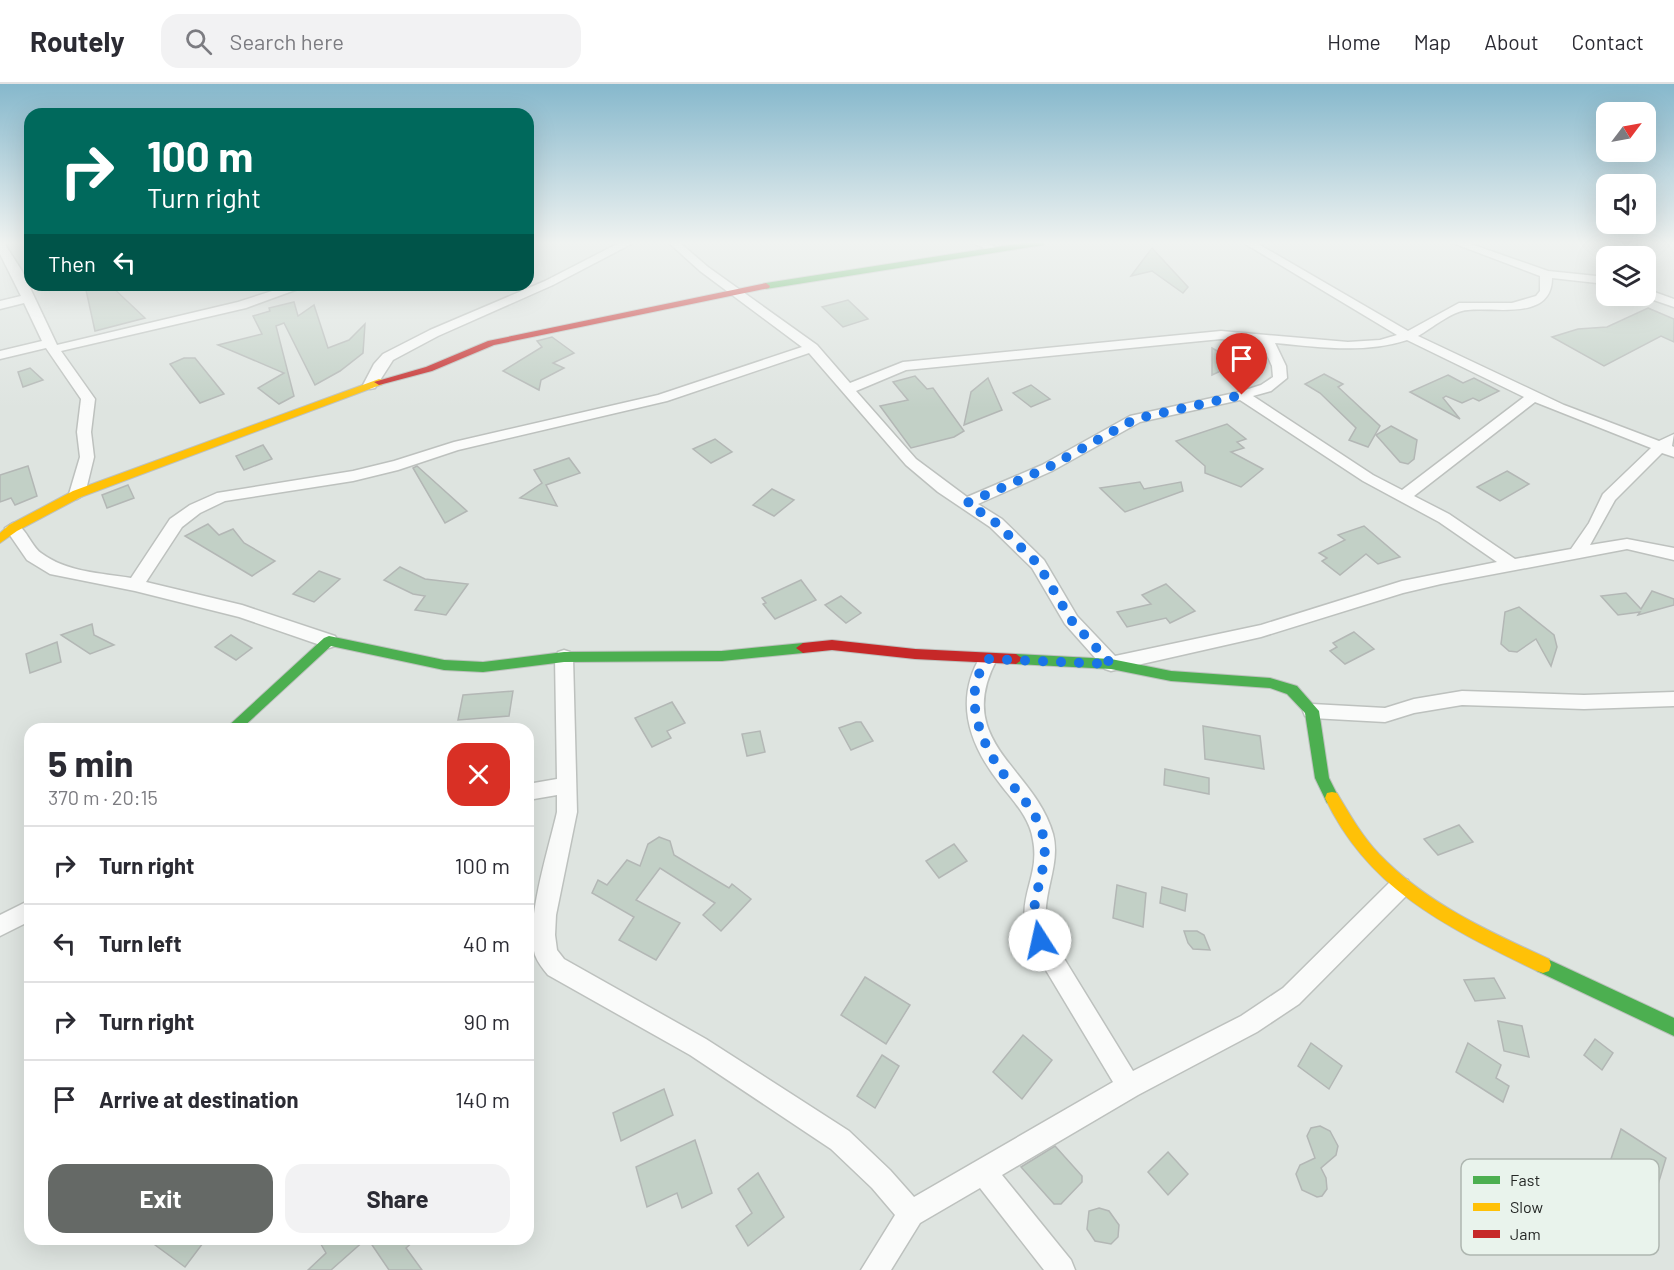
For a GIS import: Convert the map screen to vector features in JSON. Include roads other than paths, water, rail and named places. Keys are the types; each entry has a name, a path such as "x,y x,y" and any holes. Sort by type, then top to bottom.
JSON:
{"street":[{"path":"0,355 233,308 265,297"},
{"path":"370,384 388,357 453,324 515,297"},
{"path":"0,539 14,528 77,494 370,384 429,369 500,341 704,297"},
{"path":"743,297 812,348 846,390 911,462 943,489 996,523 1038,564 1071,620 1111,664"},
{"path":"1342,297 1408,336 1534,396 1667,450"},
{"path":"846,390 886,372 914,364 1221,335 1360,346 1381,344 1408,336 1463,306 1513,307 1540,297"},
{"path":"1658,297 1674,303"},
{"path":"0,305 28,298 52,346 88,399 84,432 87,457 77,494"},
{"path":"967,503 1047,468 1135,419 1266,388 1280,378 1279,366 1266,339"},
{"path":"135,585 176,523 195,509 222,497 353,476 398,465 454,446 662,398 812,348"},
{"path":"1242,395 1368,478 1444,518 1514,566"},
{"path":"1404,496 1459,451 1534,396"},
{"path":"1576,554 1596,524 1608,498 1667,450 1674,438"},
{"path":"14,528 33,556 56,570 135,585 242,611 329,641 444,665 483,668 564,657 722,656 832,645 988,659 1111,664 1171,676 1270,683 1292,690 1312,711 1322,778 1338,811 1355,840 1400,887 1420,902 1484,936 1674,1028"},
{"path":"1111,664 1261,631 1402,587 1627,544 1674,554"},
{"path":"239,723 329,641"},
{"path":"564,657 567,812 545,915 546,954 556,968 698,1047 840,1140 881,1179 911,1214"},
{"path":"988,659 975,679 974,699 980,729 1001,770 1032,810 1042,833 1045,857 1034,914 1040,940 1129,1086"},
{"path":"1312,711 1385,715 1414,706 1462,698 1584,702 1674,699"},
{"path":"534,791 568,785"},
{"path":"875,1270 911,1214 1129,1086 1249,1024 1292,996 1400,887"},
{"path":"0,927 24,913"},
{"path":"983,1172 1061,1270"}]}
